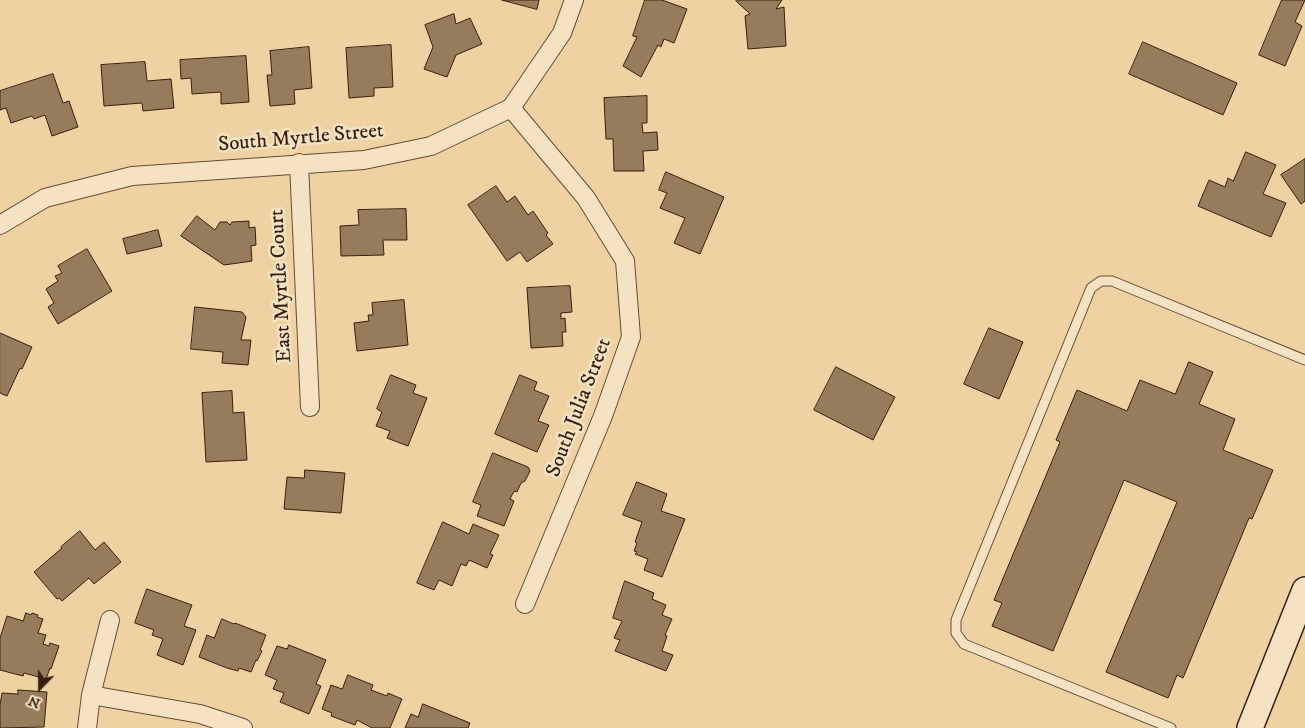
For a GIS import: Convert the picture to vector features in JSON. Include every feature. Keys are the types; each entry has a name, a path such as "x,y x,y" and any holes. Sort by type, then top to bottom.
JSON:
{"main road":[{"path":"1250,728 1305,590"}],"street":[{"path":"511,108 562,33 574,0"},
{"name":"South Myrtle Street","path":"0,224 45,198 132,176 364,160 431,146 511,108"},
{"name":"South Julia Street","path":"511,108 586,198 625,261 631,336 603,416 525,604"},
{"name":"East Myrtle Court","path":"299,163 310,407"},
{"path":"87,728 91,695 110,620"},
{"path":"91,695 200,714 243,728"}],"lane":[{"path":"1171,728 964,644 956,633 956,620 1091,288 1101,281 1112,281 1305,360"}],"building":[{"path":"502,0 539,0 537,9"},
{"path":"645,0 662,0 687,9 674,43 664,39 661,47 658,45 641,77 623,66 637,37 633,36"},
{"path":"737,0 782,0 776,9 784,7 786,46 748,49 745,16 750,14"},
{"path":"1282,0 1305,0 1295,22 1302,26 1285,66 1259,55"},
{"path":"454,14 456,24 470,18 482,44 456,55 447,77 424,69 433,47 425,25"},
{"path":"1143,42 1237,83 1223,115 1129,74"},
{"path":"391,45 393,87 374,88 374,96 349,98 346,48"},
{"path":"309,47 312,88 294,90 295,104 270,106 267,75 272,75 270,51"},
{"path":"246,56 249,102 221,104 221,92 192,94 191,78 181,79 180,60"},
{"path":"145,62 147,81 171,79 174,108 143,111 142,103 104,106 101,65"},
{"path":"53,74 63,103 69,101 78,127 52,136 45,115 34,119 32,116 11,123 6,108 0,110 0,91"},
{"path":"647,96 647,123 642,123 643,133 657,132 658,150 643,151 644,171 614,171 613,139 606,139 604,98"},
{"path":"1246,152 1276,165 1263,194 1286,203 1271,237 1198,206 1209,180 1225,187 1228,178 1233,181"},
{"path":"1305,159 1305,201 1301,204 1281,175"},
{"path":"666,172 724,197 700,254 674,243 685,218 660,208 667,193 659,190"},
{"path":"496,186 507,202 515,196 528,215 533,211 553,244 527,262 520,252 507,261 468,205"},
{"path":"406,209 407,240 383,240 384,255 341,256 340,226 359,225 358,210"},
{"path":"197,216 215,230 220,222 227,222 230,225 232,222 249,221 249,228 255,227 256,245 251,246 252,261 224,265 181,236"},
{"path":"158,230 162,246 127,254 123,239"},
{"path":"87,249 112,291 58,324 48,307 54,303 46,289 58,281 55,276 62,273 58,266"},
{"path":"570,286 572,312 561,313 561,319 565,318 566,332 562,332 563,346 531,348 527,288"},
{"path":"404,300 408,345 357,351 354,323 369,321 368,315 373,315 372,303"},
{"path":"195,307 242,312 246,317 241,340 251,340 248,365 222,363 223,352 191,349"},
{"path":"989,328 1023,342 999,399 964,384"},
{"path":"0,333 32,347 7,396 0,393"},
{"path":"1189,362 1213,372 1199,404 1235,419 1223,450 1273,470 1252,519 1249,518 1183,678 1177,675 1168,698 1106,672 1177,502 1124,480 1053,651 992,626 1002,603 994,600 1060,442 1056,440 1077,390 1127,411 1140,380 1175,394"},
{"path":"836,367 895,397 873,440 814,410"},
{"path":"391,375 416,385 413,393 427,398 408,446 387,438 390,431 376,426 382,412 377,409"},
{"path":"520,375 537,382 534,390 549,396 538,421 549,425 537,452 495,434"},
{"path":"232,391 233,413 244,412 247,460 206,462 202,393"},
{"path":"493,453 528,467 530,471 525,481 521,483 517,492 514,491 510,499 514,501 504,526 477,516 481,505 473,502"},
{"path":"305,470 345,473 341,513 284,509 287,477 304,478"},
{"path":"637,482 667,494 661,511 685,519 662,577 644,570 648,559 635,554 637,552 634,551 637,543 635,542 642,522 623,515"},
{"path":"443,522 469,534 473,524 499,535 490,554 493,555 487,568 469,560 466,566 461,564 452,586 439,580 434,590 417,583"},
{"path":"80,531 95,550 104,542 121,562 94,584 89,578 62,601 59,598 57,599 34,572"},
{"path":"625,581 654,593 652,599 666,605 662,615 672,619 665,635 667,636 662,651 673,655 666,671 615,651 620,640 614,638 622,621 613,618"},
{"path":"147,589 192,605 184,626 196,630 183,665 157,655 163,639 152,635 154,630 135,623"},
{"path":"26,613 38,615 37,617 43,619 38,633 46,635 43,644 49,646 50,643 59,646 46,679 24,673 23,676 0,670 0,638 7,616 23,621"},
{"path":"222,619 266,635 260,650 262,651 251,672 239,668 238,671 227,668 199,657 207,635 214,638"},
{"path":"289,645 326,660 316,684 321,686 309,714 280,702 284,693 273,689 277,680 265,675 277,646 287,649"},
{"path":"348,675 373,685 371,690 387,696 388,693 402,699 390,728 372,728 357,720 355,725 331,716 332,713 322,709 331,685 342,689"},
{"path":"18,690 47,692 44,727 0,728 2,693 18,694"},
{"path":"423,704 470,723 468,728 405,728 411,714 418,717"}]}
